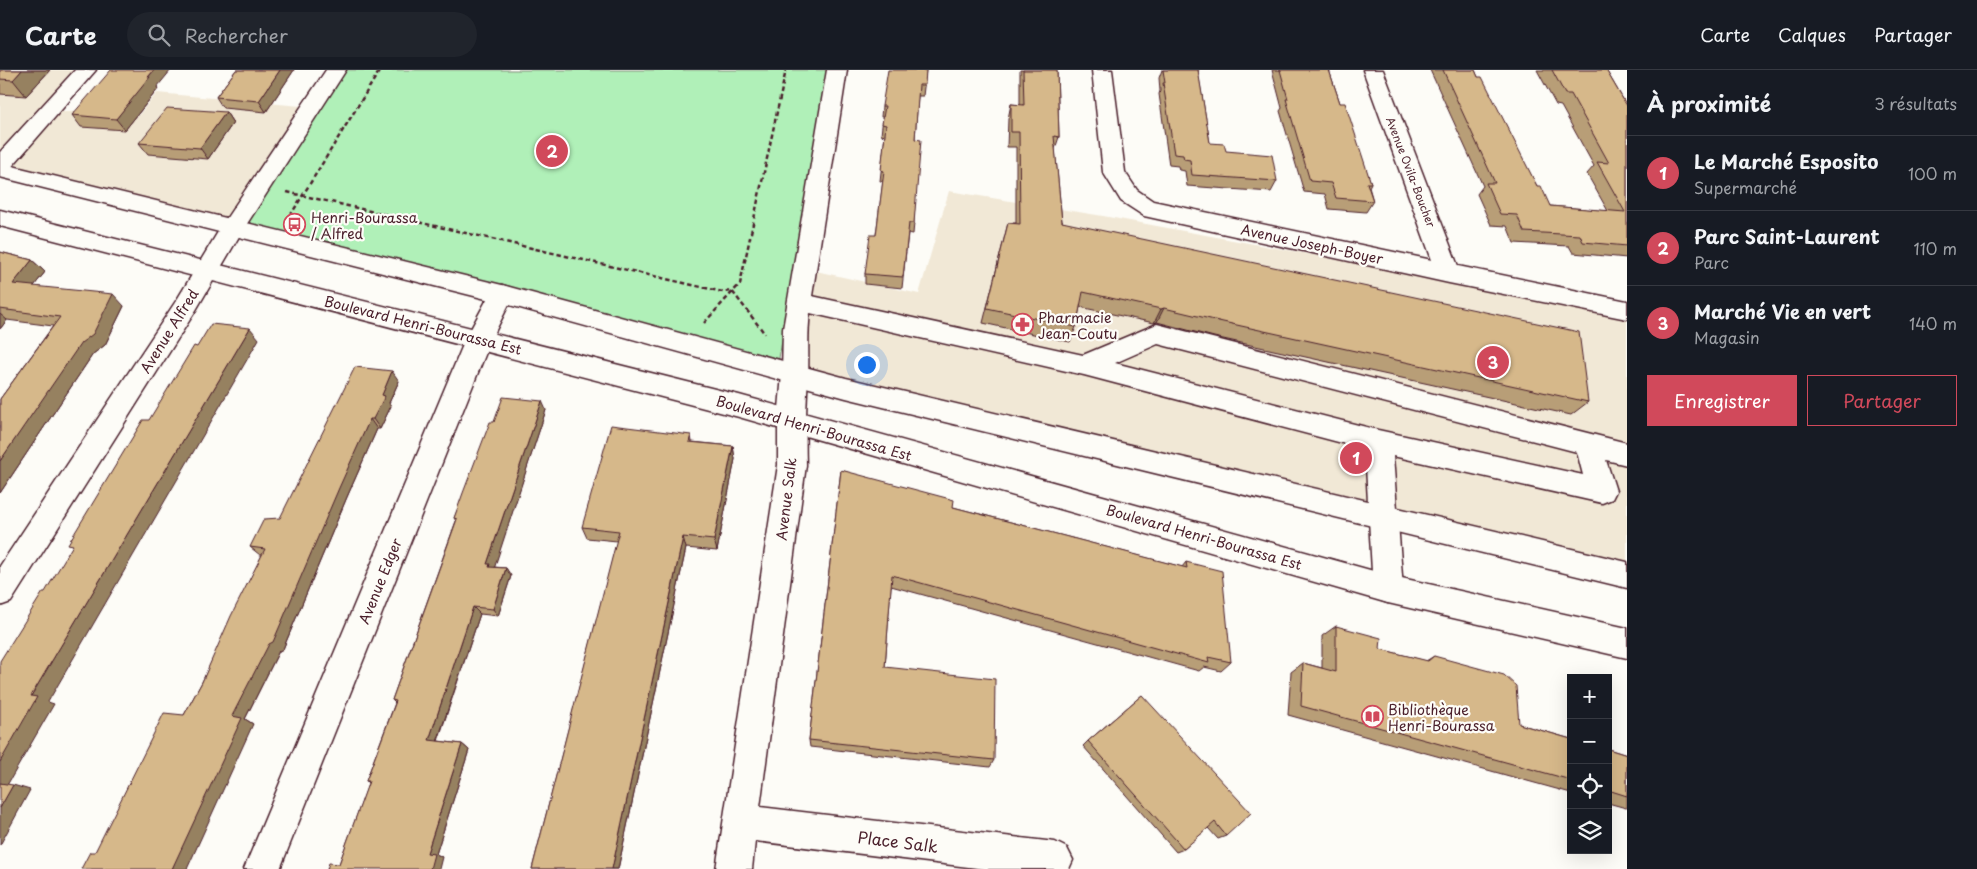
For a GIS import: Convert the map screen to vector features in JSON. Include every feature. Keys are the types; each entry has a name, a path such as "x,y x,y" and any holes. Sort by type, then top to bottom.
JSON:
{"street":[{"path":"0,166 86,70"},
{"name":"Avenue Alfred","path":"0,592 187,304 232,228 336,70"},
{"name":"Avenue Salk","path":"734,869 792,465 791,421 795,374 794,329 837,70"},
{"name":"Avenue Joseph-Boyer","path":"1102,70 1114,172 1120,188 1135,201 1152,210 1627,310"},
{"name":"Avenue Ovila-Boucher","path":"1373,70 1449,274"},
{"path":"0,170 502,294 846,388 1627,575"},
{"name":"Boulevard Henri-Bourassa Est","path":"0,218 791,421 1388,589 1627,643"},
{"name":"Avenue Edger","path":"262,869 478,340 502,294"},
{"path":"799,302 1084,365 1378,441 1602,491 1588,445"},
{"path":"1084,365 1157,334 1627,454"},
{"path":"1378,441 1388,589"},
{"name":"Place Salk","path":"741,822 1055,860"}],"path":[{"path":"274,239 380,70"},
{"path":"686,344 740,284 786,70"},
{"path":"259,187 303,194 723,292 732,291"},
{"path":"732,291 795,374"}],"shaded area":[{"path":"0,70 86,70 51,110 137,117 157,93 312,107 232,228 0,172"},
{"path":"949,191 1103,216 1627,313 1627,574 795,374 789,265 919,294"}],"green space":[{"path":"340,70 830,70 777,369 236,233"}],"building":[{"path":"0,70 22,70 13,80 0,79"},
{"path":"111,70 154,70 116,119 72,115"},
{"path":"236,70 280,70 259,101 216,97"},
{"path":"888,70 926,70 925,85 919,85 915,139 921,140 914,223 909,223 903,277 865,274 870,235 876,235 884,171 881,170 886,125 882,124 885,106 882,106"},
{"path":"1023,70 1057,70 1059,137 1054,136 1062,222 1579,332 1588,402 1164,308 1161,309 1083,292 1076,327 987,308 1008,223 1020,224 1019,132 1011,132 1011,104 1024,105"},
{"path":"1163,70 1198,70 1210,143 1224,144 1226,151 1272,155 1277,181 1192,175 1190,160 1184,159 1183,155 1174,154 1163,83 1165,83"},
{"path":"1280,70 1329,70 1340,103 1345,103 1371,183 1367,183 1373,201 1336,198 1331,183 1310,181 1286,99 1288,99"},
{"path":"1443,70 1475,70 1478,77 1482,77 1537,186 1541,186 1550,206 1625,212 1597,162 1609,163 1571,94 1565,94 1552,70 1606,70 1627,106 1627,246 1583,242 1580,235 1524,232 1517,215 1500,214 1486,183 1495,183"},
{"path":"167,108 226,112 200,148 139,143"},
{"path":"0,252 32,260 13,284 113,294 93,334 81,343 0,461 0,399 60,317 0,309"},
{"path":"211,324 250,328 31,696 37,697 0,762 0,661 73,545 68,544 143,420 149,420 194,346 197,347"},
{"path":"355,367 392,371 382,395 385,396 373,419 370,419 273,642 269,644 232,716 242,718 172,869 81,869 90,852 95,852 164,713 184,715 202,682 231,616 265,549 250,547 264,519 280,518"},
{"path":"503,397 542,401 487,564 490,564 489,567 506,568 493,609 473,607 429,740 462,744 427,853 434,854 430,869 327,869 329,863 339,864 369,781 366,781 396,701 392,700 457,519 454,518 490,422 494,422"},
{"path":"611,425 691,435 689,442 733,446 714,540 683,537 612,869 532,869 619,531 582,527"},
{"path":"841,470 954,500 953,507 1187,568 1186,562 1222,571 1231,662 1208,657 1209,663 892,575 885,667 995,679 994,760 809,740"},
{"name":"Bibliothèque Henri-Bourassa","path":"1336,626 1381,638 1380,649 1428,661 1434,656 1504,675 1516,686 1519,724 1567,738 1567,779 1301,706 1303,663 1336,672"},
{"path":"1142,695 1251,813 1226,836 1215,822 1184,849 1088,741"},
{"path":"1612,750 1627,755 1627,796 1612,791"},
{"path":"0,783 13,785 0,808"}],"place":[{"name":"Parc Saint-Laurent","path":"552,151"},
{"name":"Henri-Bourassa / Alfred","path":"295,225"},
{"name":"Pharmacie Jean-Coutu","path":"1022,325"},
{"name":"Marché Vie en vert","path":"1493,362"},
{"name":"Le Marché Esposito","path":"1356,458"},
{"name":"Bibliothèque Henri-Bourassa","path":"1372,717"}]}
